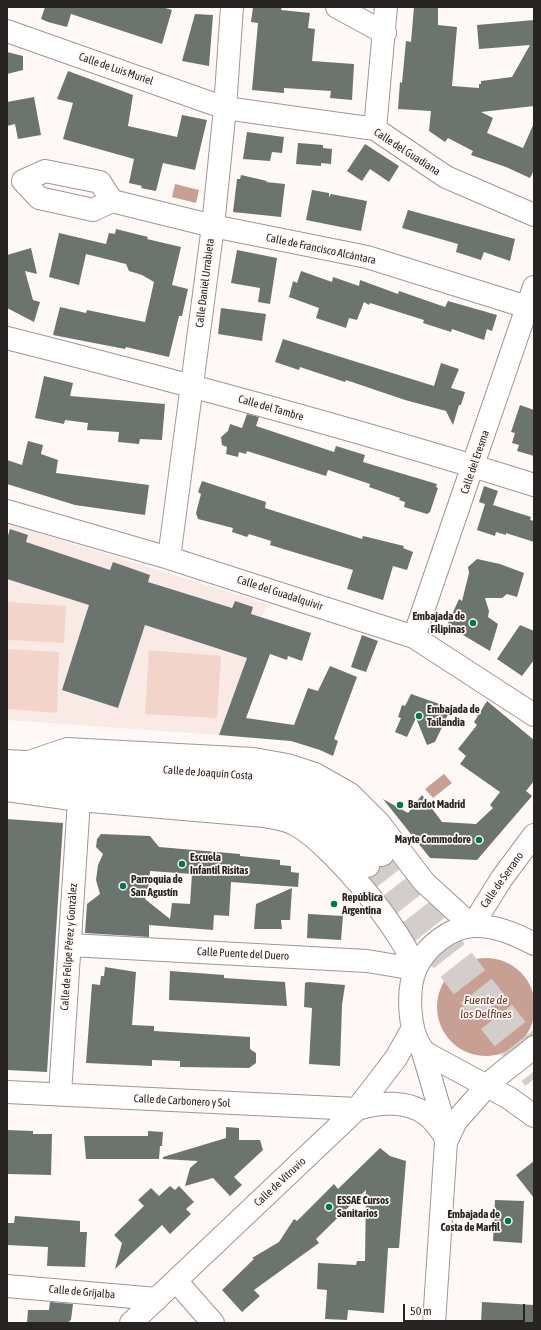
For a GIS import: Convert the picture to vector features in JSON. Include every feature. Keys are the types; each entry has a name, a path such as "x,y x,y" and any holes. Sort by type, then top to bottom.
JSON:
{"street":[{"name":"Calle Daniel Urrabieta","path":"169,558 213,226 226,108 232,7"},
{"path":"337,7 385,33"},
{"path":"375,129 385,33 386,7"},
{"name":"Calle de Luis Muriel","path":"7,31 226,108"},
{"name":"Calle del Guadiana","path":"226,108 375,129 446,177 534,215"},
{"path":"45,171 100,182 112,201 93,210 39,198 15,178 45,171"},
{"name":"Calle de Francisco Alcántara","path":"112,201 213,226 367,257 531,297"},
{"name":"Calle del Eresma","path":"414,637 531,297"},
{"name":"Calle del Tambre","path":"7,338 192,385 474,466 534,485"},
{"name":"Calle del Guadalquivir","path":"7,511 169,558 414,637 534,715"},
{"path":"29,762 67,749 254,759 287,765 315,774 350,794 379,822 424,882 472,926"},
{"name":"Calle de Joaquín Costa","path":"7,761 239,775 284,781 327,800 354,823 375,860 320,818 302,807 263,795 7,781"},
{"path":"7,790 79,800 265,816 294,823 315,838 375,902 407,947 416,969"},
{"name":"Calle de Felipe Pérez y González","path":"60,1094 79,800"},
{"name":"Calle de Serrano","path":"472,926 502,878 534,835"},
{"path":"434,1323 446,1139 442,1117 422,1049 413,1028 410,993 416,969 429,949 450,933 472,926 501,930 518,935 534,944"},
{"name":"Calle Puente del Duero","path":"70,945 367,961 416,969"},
{"name":"Calle de Vitruvio","path":"131,1323 357,1109 396,1058 413,1028"},
{"path":"446,1139 456,1121 487,1086 500,1073 523,1057 534,1047"},
{"path":"422,1049 431,1056 509,1098 534,1116"},
{"name":"Calle de Carbonero y Sol","path":"7,1092 357,1109"},
{"path":"357,1109 382,1103 408,1107 427,1115 446,1139"},
{"path":"176,1281 214,1323"},
{"name":"Calle de Grijalba","path":"7,1286 157,1299"}],"shaded area":[{"path":"7,523 267,604 219,735 7,720"},
{"path":"7,602 66,606 64,643 7,640"},
{"path":"7,649 59,652 57,713 7,709"},
{"path":"149,650 221,656 217,718 145,714"}],"water":[{"path":"175,184 199,190 196,203 172,197"},
{"path":"444,774 452,783 433,798 425,789"},
{"name":"Fuente de los Delfines","path":"486,958 505,962 521,972 531,988 535,1007 531,1026 521,1042 505,1052 486,1056 467,1052 451,1042 441,1026 437,1007 441,988 451,972 467,962"}],"building":[{"path":"45,7 162,7 172,10 162,44 71,14 67,27 48,22 41,19"},
{"path":"253,7 282,7 281,10 310,13 308,28 315,29 312,61 354,64 352,100 330,98 331,91 284,88 284,93 252,90 258,23 251,22"},
{"path":"414,7 438,7 438,25 457,27 452,86 479,88 481,81 512,77 530,45 479,49 477,25 534,20 534,106 481,112 493,118 487,133 523,148 534,123 534,170 530,178 506,167 471,155 473,151 448,138 445,142 429,131 431,111 398,109 406,41 411,42"},
{"path":"195,14 213,15 209,66 182,61"},
{"path":"7,52 23,56 23,70 7,74"},
{"path":"68,71 133,95 128,126 177,137 182,115 207,120 195,170 163,163 156,191 141,188 142,186 129,183 134,159 63,139 73,103 57,99"},
{"path":"34,97 41,135 18,139 15,124 7,126 7,102"},
{"path":"247,132 284,137 282,153 272,152 270,161 243,159"},
{"path":"298,143 323,145 323,148 332,149 331,164 321,163 321,166 296,164"},
{"path":"365,144 399,166 389,182 370,169 362,181 347,171"},
{"path":"241,175 267,181 266,182 285,184 281,217 233,212 237,179 240,179"},
{"path":"312,190 329,193 329,197 331,194 367,201 361,231 306,220"},
{"path":"408,210 515,239 510,261 484,252 481,260 456,252 458,244 402,228"},
{"path":"116,229 148,237 147,239 181,247 172,285 188,289 182,316 179,316 169,357 126,347 125,349 53,335 60,307 86,313 87,310 145,322 154,282 142,275 129,271 126,264 86,254 79,285 49,277 59,233 106,244 109,233 115,234"},
{"path":"31,248 37,274 25,271 33,300 40,302 34,322 7,308 7,255"},
{"path":"237,250 277,258 270,304 258,302 260,288 231,283"},
{"path":"301,271 332,282 333,277 359,286 360,280 398,294 399,291 445,307 448,301 497,315 492,331 487,329 484,340 452,329 451,332 423,323 424,320 370,303 369,305 364,302 357,320 349,318 346,328 316,318 319,308 289,297 293,281 297,283"},
{"path":"221,308 266,314 262,341 218,334"},
{"path":"283,339 434,386 441,363 459,369 451,388 465,392 453,425 446,411 405,400 346,380 345,382 300,367 299,370 275,362"},
{"path":"44,376 73,383 70,396 165,404 162,440 140,439 139,444 118,442 119,432 87,430 88,423 65,420 64,424 35,418"},
{"path":"520,405 534,410 534,456 517,451 519,445 512,443 515,433 511,432"},
{"path":"247,414 259,417 256,426 334,452 336,446 365,455 363,462 437,484 436,487 438,488 430,512 427,514 404,507 405,502 399,500 400,498 369,487 370,484 328,470 326,476 247,451 246,454 239,452 238,457 226,454 227,447 222,445 221,437 228,431 230,424 242,428"},
{"path":"28,441 43,445 41,454 58,460 56,473 149,485 145,515 75,505 7,484 7,460 22,465"},
{"path":"202,481 266,502 265,508 362,539 363,536 404,546 403,548 413,552 407,570 393,566 383,600 347,589 353,570 270,545 271,541 249,534 247,537 232,532 233,528 198,519 196,513 201,494 198,492"},
{"path":"484,486 498,491 493,505 531,517 530,520 534,521 534,542 506,533 506,535 496,532 495,536 477,530 485,504 479,502"},
{"path":"10,529 28,535 26,542 110,570 113,562 150,575 148,582 232,608 235,601 253,607 251,614 311,633 302,661 288,656 287,660 270,654 246,718 294,725 308,688 318,691 330,666 357,677 334,739 338,741 333,756 320,750 291,741 219,735 247,658 145,625 118,708 62,690 89,605 7,579 7,539"},
{"path":"477,559 500,564 524,573 517,597 507,594 502,598 485,598 489,611 488,617 498,624 490,651 458,632 457,634 446,628 459,599 462,601 469,573 468,567"},
{"path":"520,625 534,631 534,660 522,676 497,659"},
{"path":"362,635 378,641 366,672 351,667"},
{"path":"411,694 451,708 435,742 427,745 416,718 407,737 395,732 401,718 398,717 402,705 405,706"},
{"path":"487,701 534,740 534,781 526,791 532,796 477,860 430,858 383,799 408,813 422,795 442,822 476,824 493,808 490,805 500,792 460,764 466,756 458,749 477,725 474,722"},
{"path":"7,819 63,823 47,1072 7,1070"},
{"path":"101,834 150,836 159,847 240,854 240,856 280,860 280,865 291,866 291,872 299,873 298,887 231,882 229,916 214,915 213,930 149,925 149,937 85,933 87,904 100,894 96,880 98,865 103,854 96,847 97,839","holes":["150,871 192,874 190,904 172,903 170,919 145,899"]},
{"path":"292,888 290,920 281,920 282,929 254,929 256,904"},
{"path":"308,914 343,916 341,940 307,938"},
{"path":"105,967 136,972 132,1025 154,1026 154,1031 250,1037 250,1049 256,1053 256,1063 249,1068 180,1067 180,1061 152,1060 152,1066 86,1063 92,984 100,985 101,976 104,976"},
{"path":"170,971 224,975 224,978 285,982 287,1006 169,1000"},
{"path":"305,983 345,985 342,1005 340,1066 309,1064 312,1008 304,1007"},
{"path":"226,1127 239,1128 239,1140 260,1140 263,1150 234,1177 242,1185 230,1196 213,1178 185,1186 190,1168 198,1161 163,1159 163,1157 226,1138"},
{"path":"7,1130 33,1131 33,1134 52,1134 51,1175 7,1174"},
{"path":"148,1131 163,1132 159,1159 86,1159 84,1136 148,1136"},
{"path":"380,1148 390,1156 406,1161 399,1248 388,1248 384,1313 348,1310 347,1320 325,1319 327,1290 317,1289 318,1263 356,1265 357,1261 365,1261 366,1190 316,1239 319,1243 254,1290 260,1296 242,1312 222,1290 254,1259 252,1258 279,1242 294,1219 297,1221 334,1184 338,1189"},
{"path":"534,1161 534,1198 516,1175"},
{"path":"170,1186 175,1190 179,1186 194,1202 186,1209 191,1214 170,1234 162,1225 115,1269 122,1243 114,1235 144,1206 138,1200 151,1188 159,1196"},
{"name":"Embajada de Costa de Marfil","path":"495,1200 524,1201 522,1243 493,1241"},
{"path":"15,1216 80,1221 80,1232 87,1232 85,1267 47,1266 48,1247 7,1245 7,1223 14,1223"},
{"path":"50,1302 73,1304 71,1320 67,1323 27,1323 28,1310 49,1310"},
{"path":"482,1302 534,1305 534,1323 481,1323"}],"tunnel":[{"path":"382,855 534,1051"},
{"path":"368,866 534,1079"}],"place":[{"name":"Embajada de Filipinas","path":"473,623"},
{"name":"Embajada de Tailandia","path":"419,716"},
{"name":"Bardot Madrid","path":"400,805"},
{"name":"Mayte Commodore","path":"479,840"},
{"name":"Escuela Infantil Risitas","path":"182,864"},
{"name":"Parroquia de San Agustín","path":"123,886"},
{"name":"República Argentina","path":"334,904"},
{"name":"ESSAE Cursos Sanitarios","path":"329,1207"},
{"name":"Embajada de Costa de Marfil","path":"508,1221"}]}
